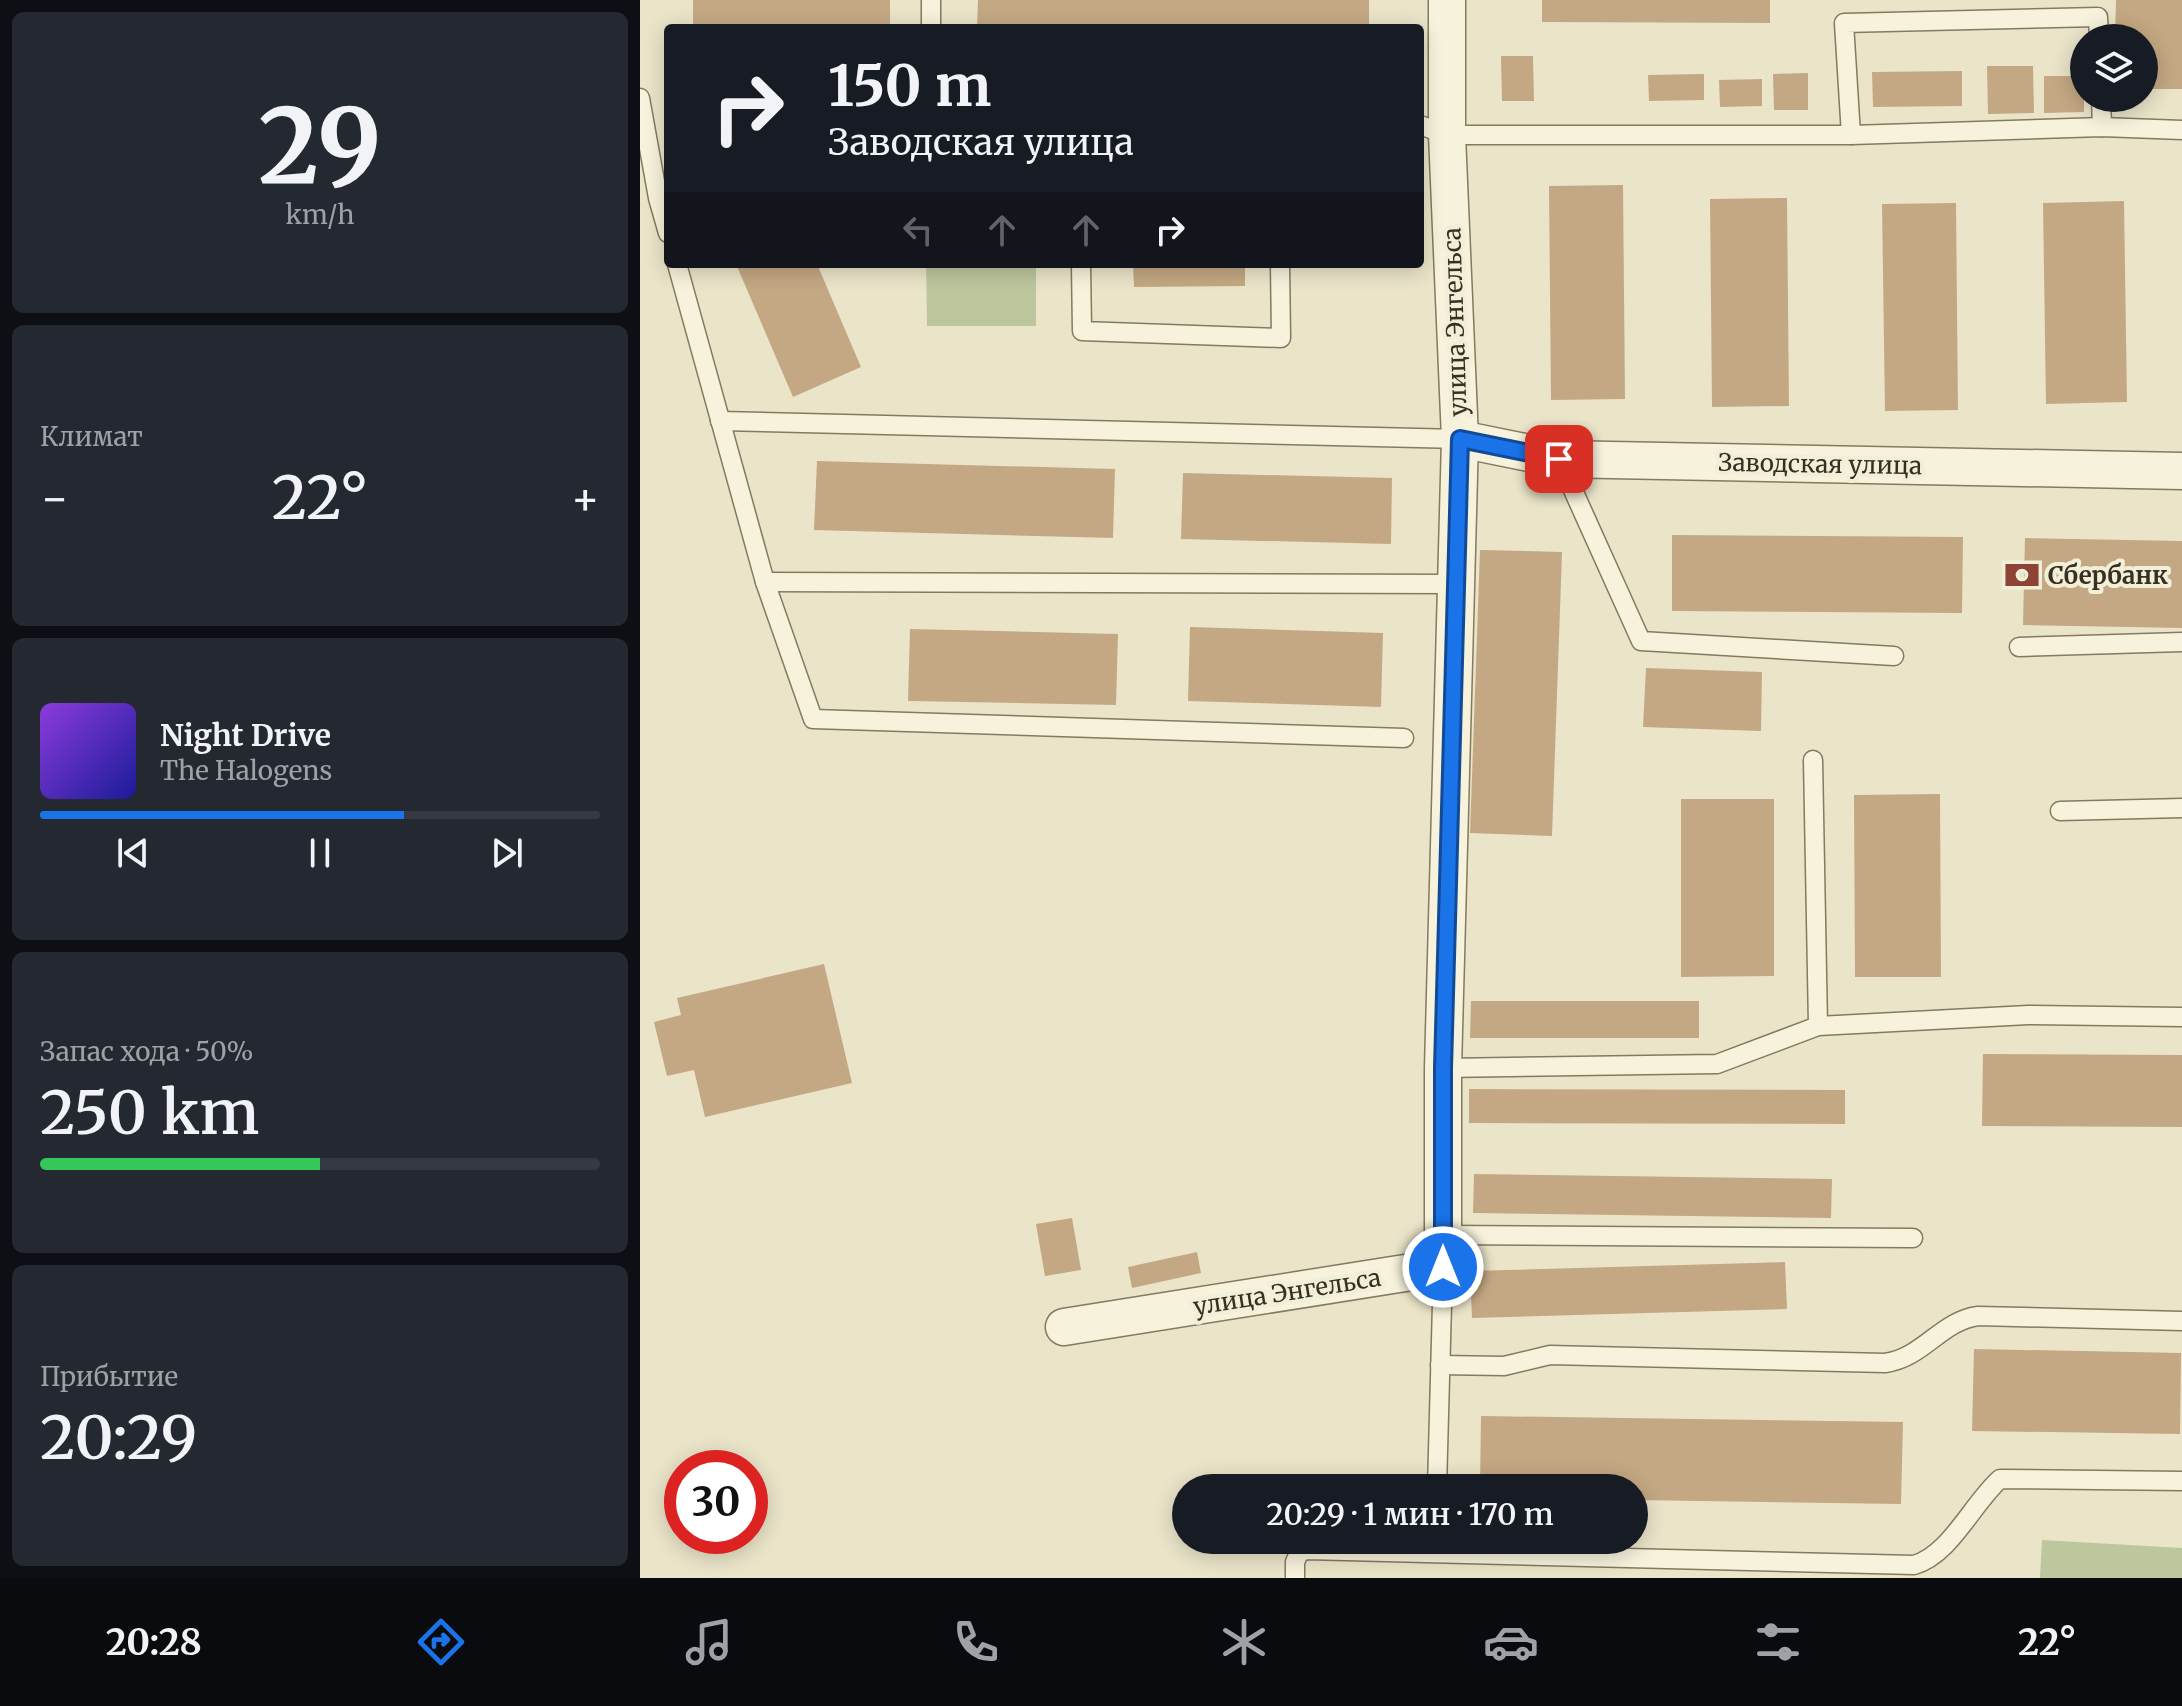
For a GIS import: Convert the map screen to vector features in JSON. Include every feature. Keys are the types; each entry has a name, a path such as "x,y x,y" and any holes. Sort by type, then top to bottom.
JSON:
{"street":[{"name":"улица Энгельса","path":"1064,1327 1443,1251 1443,1068 1460,439 1434,130 1447,0"},
{"name":"Заводская улица","path":"1460,439 1559,459 2182,471"}],"lane":[{"path":"931,0 931,24"},
{"path":"1851,135 1844,23 2098,17 2098,24"},
{"path":"640,98 664,219"},
{"path":"2101,112 2102,127"},
{"path":"1434,130 1851,135 2102,127 2182,130"},
{"path":"678,268 765,582 813,719 1404,738"},
{"path":"1081,268 1082,331 1281,338 1280,268"},
{"path":"720,421 1460,439"},
{"path":"1559,459 1641,641 1894,656"},
{"path":"765,582 1456,584"},
{"path":"2019,647 2182,642"},
{"path":"1813,760 1818,1026"},
{"path":"2060,811 2182,808"},
{"path":"1443,1068 1717,1064 1818,1026 2028,1015 2182,1017"},
{"path":"1437,1474 1443,1251 1913,1238"},
{"path":"1440,1365 1504,1366 1550,1355 1885,1363 1902,1361 1918,1352 1952,1323 1963,1318 2182,1321"},
{"path":"1637,1554 1914,1565 1929,1561 1941,1550 2000,1479 2182,1481"},
{"path":"1295,1578 1299,1554"}],"green space":[{"path":"926,268 1036,268 1036,326 927,326"},
{"path":"2042,1540 2182,1548 2182,1578 2040,1578"}],"building":[{"path":"693,0 890,0 890,24 693,24"},
{"path":"978,0 1369,0 1369,24 977,24"},
{"path":"1542,0 1770,0 1770,23 1542,22"},
{"path":"2116,0 2182,0 2182,89 2158,89 2158,24 2115,24"},
{"path":"1501,56 1533,56 1534,101 1502,101"},
{"path":"1987,66 2033,66 2034,113 1988,114"},
{"path":"1962,71 1962,106 1873,107 1872,72"},
{"path":"1808,73 1808,110 1774,110 1773,74"},
{"path":"1704,74 1704,100 1649,101 1648,75"},
{"path":"2044,76 2070,76 2070,112 2084,112 2044,113"},
{"path":"1762,79 1762,106 1720,107 1719,80"},
{"path":"1623,185 1625,399 1551,400 1549,186"},
{"path":"1787,198 1789,406 1712,407 1710,199"},
{"path":"2124,201 2127,402 2046,404 2043,203"},
{"path":"1956,203 1958,410 1885,411 1882,204"},
{"path":"738,268 819,268 861,367 793,397"},
{"path":"1133,268 1245,268 1245,286 1134,287"},
{"path":"817,461 1115,469 1113,538 814,530"},
{"path":"1183,473 1392,478 1391,544 1181,539"},
{"path":"1672,535 1963,537 1962,613 1672,611"},
{"path":"2025,538 2182,541 2182,628 2023,625"},
{"path":"1480,550 1562,552 1552,836 1470,833"},
{"path":"1190,627 1383,633 1381,707 1188,701"},
{"path":"910,629 1118,634 1116,705 908,701"},
{"path":"1646,668 1762,672 1761,731 1643,727"},
{"path":"1940,794 1941,977 1855,977 1854,795"},
{"path":"1681,799 1774,799 1774,976 1681,977"},
{"path":"824,964 852,1083 705,1117 694,1070 667,1076 654,1022 681,1015 677,998"},
{"path":"1471,1001 1699,1001 1699,1038 1470,1038"},
{"path":"1983,1054 2182,1055 2182,1127 1982,1126"},
{"path":"1469,1089 1845,1090 1845,1124 1469,1123"},
{"path":"1474,1174 1832,1179 1831,1218 1473,1213"},
{"path":"1072,1218 1081,1270 1045,1276 1036,1224"},
{"path":"1197,1252 1201,1273 1132,1288 1128,1267"},
{"path":"1785,1262 1787,1309 1472,1318 1470,1271"},
{"path":"1974,1349 2181,1353 2180,1434 1972,1431"},
{"path":"1481,1416 1903,1422 1901,1504 1648,1500 1648,1474 1480,1474"}],"place":[{"name":"Сбербанк","path":"2022,575"}],"route":[{"path":"1443,1267 1443,1068 1460,439 1559,459"}]}
